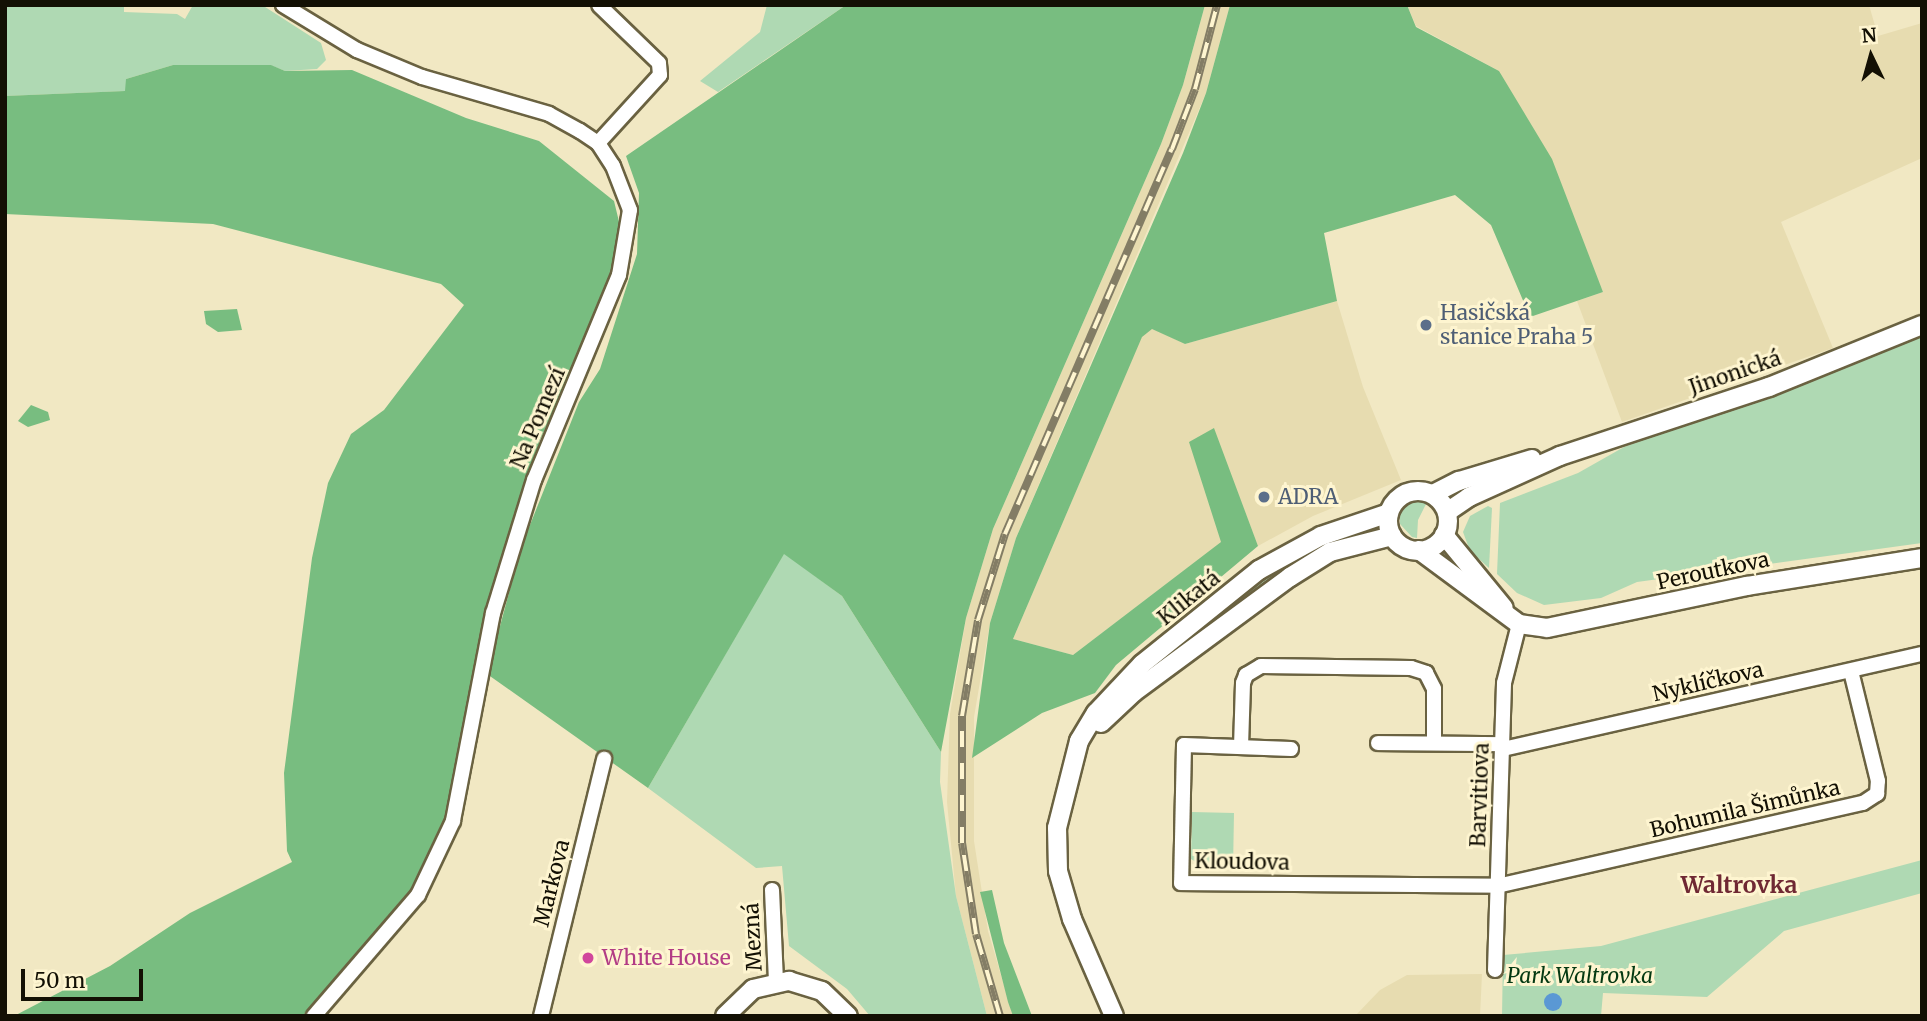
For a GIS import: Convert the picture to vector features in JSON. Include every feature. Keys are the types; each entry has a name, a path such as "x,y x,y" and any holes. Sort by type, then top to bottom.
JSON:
{"street":[{"name":"Na Pomezí","path":"283,5 357,50 422,77 549,114 598,143 613,166 629,210 619,275 534,481 483,660 464,778 437,860 418,895 378,945 314,1016"},
{"path":"598,143 660,75 659,63 599,5"},
{"name":"Jinonická","path":"1447,512 1469,497 1560,456 1769,387 1922,325"},
{"name":"Jinonická","path":"1433,494 1459,481 1528,460 1560,456"},
{"path":"1419,550 1432,547 1444,534 1447,512 1433,494 1408,493 1389,513 1392,536 1403,546 1419,550 1517,623"},
{"name":"Klikatá","path":"1124,1016 1112,1007 1060,883 1056,838 1079,741 1097,713 1143,664 1278,558 1321,536 1389,513"},
{"path":"1444,534 1517,623"},
{"name":"Klikatá","path":"1069,777 1105,718 1133,692 1330,552 1392,536"},
{"name":"Peroutkova","path":"1517,623 1559,628 1747,586 1922,558"},
{"name":"Barvitiova","path":"1495,970 1505,676 1517,623"},
{"name":"Nyklíčkova","path":"1503,747 1922,654"},
{"path":"1241,747 1243,683 1246,675 1261,666 1411,668 1426,673 1434,688 1434,743"},
{"name":"Bohumila Šimůnka","path":"1497,886 1863,803 1877,794 1878,781 1851,671"},
{"path":"1378,743 1503,747"},
{"name":"Kloudova","path":"1291,749 1184,745 1181,883 1497,886"},
{"name":"Markova","path":"541,1016 604,760"},
{"name":"Mezná","path":"772,890 776,981"},
{"path":"725,1016 747,993 776,981 813,986 831,996 848,1016"}],"shaded area":[{"path":"1205,5 1230,5 1206,93 1016,538 990,623 974,717 974,841 988,931 1013,1016 987,1016 956,896 947,802 950,714 966,618 993,529 1161,144 1183,85"},
{"path":"1407,5 1869,5 1878,36 1922,23 1922,158 1781,222 1833,348 1622,422 1577,301 1603,292 1499,71 1416,26"},
{"path":"1337,301 1363,387 1401,480 1313,516 1258,546 1213,429 1190,442 1222,542 1073,655 1013,639 1142,336 1152,328 1185,344"},
{"path":"1482,974 1480,1016 1355,1016 1380,990 1407,975"}],"green space":[{"path":"5,5 124,5 124,12 177,14 185,19 193,5 262,5 321,43 326,60 317,69 285,71 270,65 173,65 126,79 126,91 5,96"},
{"path":"767,5 846,5 718,92 700,81 760,32"},
{"path":"846,5 1205,5 1183,85 1161,144 993,529 966,618 941,752 842,596 784,554 648,788 487,674 522,545 579,402 600,369 637,254 639,193 626,156"},
{"path":"1230,5 1407,5 1416,27 1499,71 1552,159 1603,292 1530,317 1491,225 1455,195 1324,233 1337,301 1185,344 1152,329 1142,337 1013,639 1073,655 1221,542 1189,442 1214,428 1258,546 1116,665 1095,693 1042,713 972,758 990,623 1016,538 1183,153 1206,93"},
{"path":"173,65 271,65 285,71 352,70 466,118 539,141 614,201 622,234 598,316 539,442 542,454 486,610 446,827 406,900 331,990 302,1016 14,1016 110,966 190,913 292,862 287,851 284,773 312,558 328,483 351,434 384,410 464,305 441,284 213,224 5,214 5,96 125,91 126,79"},
{"path":"237,309 242,330 218,332 206,324 204,311"},
{"path":"1922,335 1922,543 1637,582 1601,598 1544,605 1517,593 1497,574 1500,503 1578,473 1624,447"},
{"path":"31,405 48,412 50,420 28,427 18,421"},
{"path":"1409,502 1427,502 1418,520 1417,538 1412,537 1400,524 1400,512"},
{"path":"1488,506 1492,508 1489,568 1470,551 1463,532 1470,516"},
{"path":"784,553 842,596 941,752 940,782 956,896 987,1016 870,1016 847,989 789,946 782,866 756,868 648,788"},
{"path":"1278,570 1281,576 1121,694 1171,650"},
{"path":"1192,812 1234,813 1233,869 1206,868 1191,859"},
{"name":"Park Waltrovka","path":"1922,860 1922,893 1784,931 1707,997 1603,993 1601,1016 1502,1016 1503,955 1601,946"},
{"path":"992,890 1004,943 1032,1016 1013,1016 1008,1002 980,892"}],"water":[{"path":"1553,993 1559,996 1562,1002 1559,1008 1553,1011 1547,1008 1544,1002 1547,996"}],"railway":[{"path":"1000,1016 976,934 962,843 962,716 978,620 1005,534 1172,149 1195,89 1217,5"}],"place":[{"name":"Hasičská stanice Praha 5","path":"1426,325"},
{"name":"ADRA","path":"1264,497"},
{"name":"White House","path":"588,958"}],"district":[{"name":"Waltrovka","path":"1739,885"}]}
